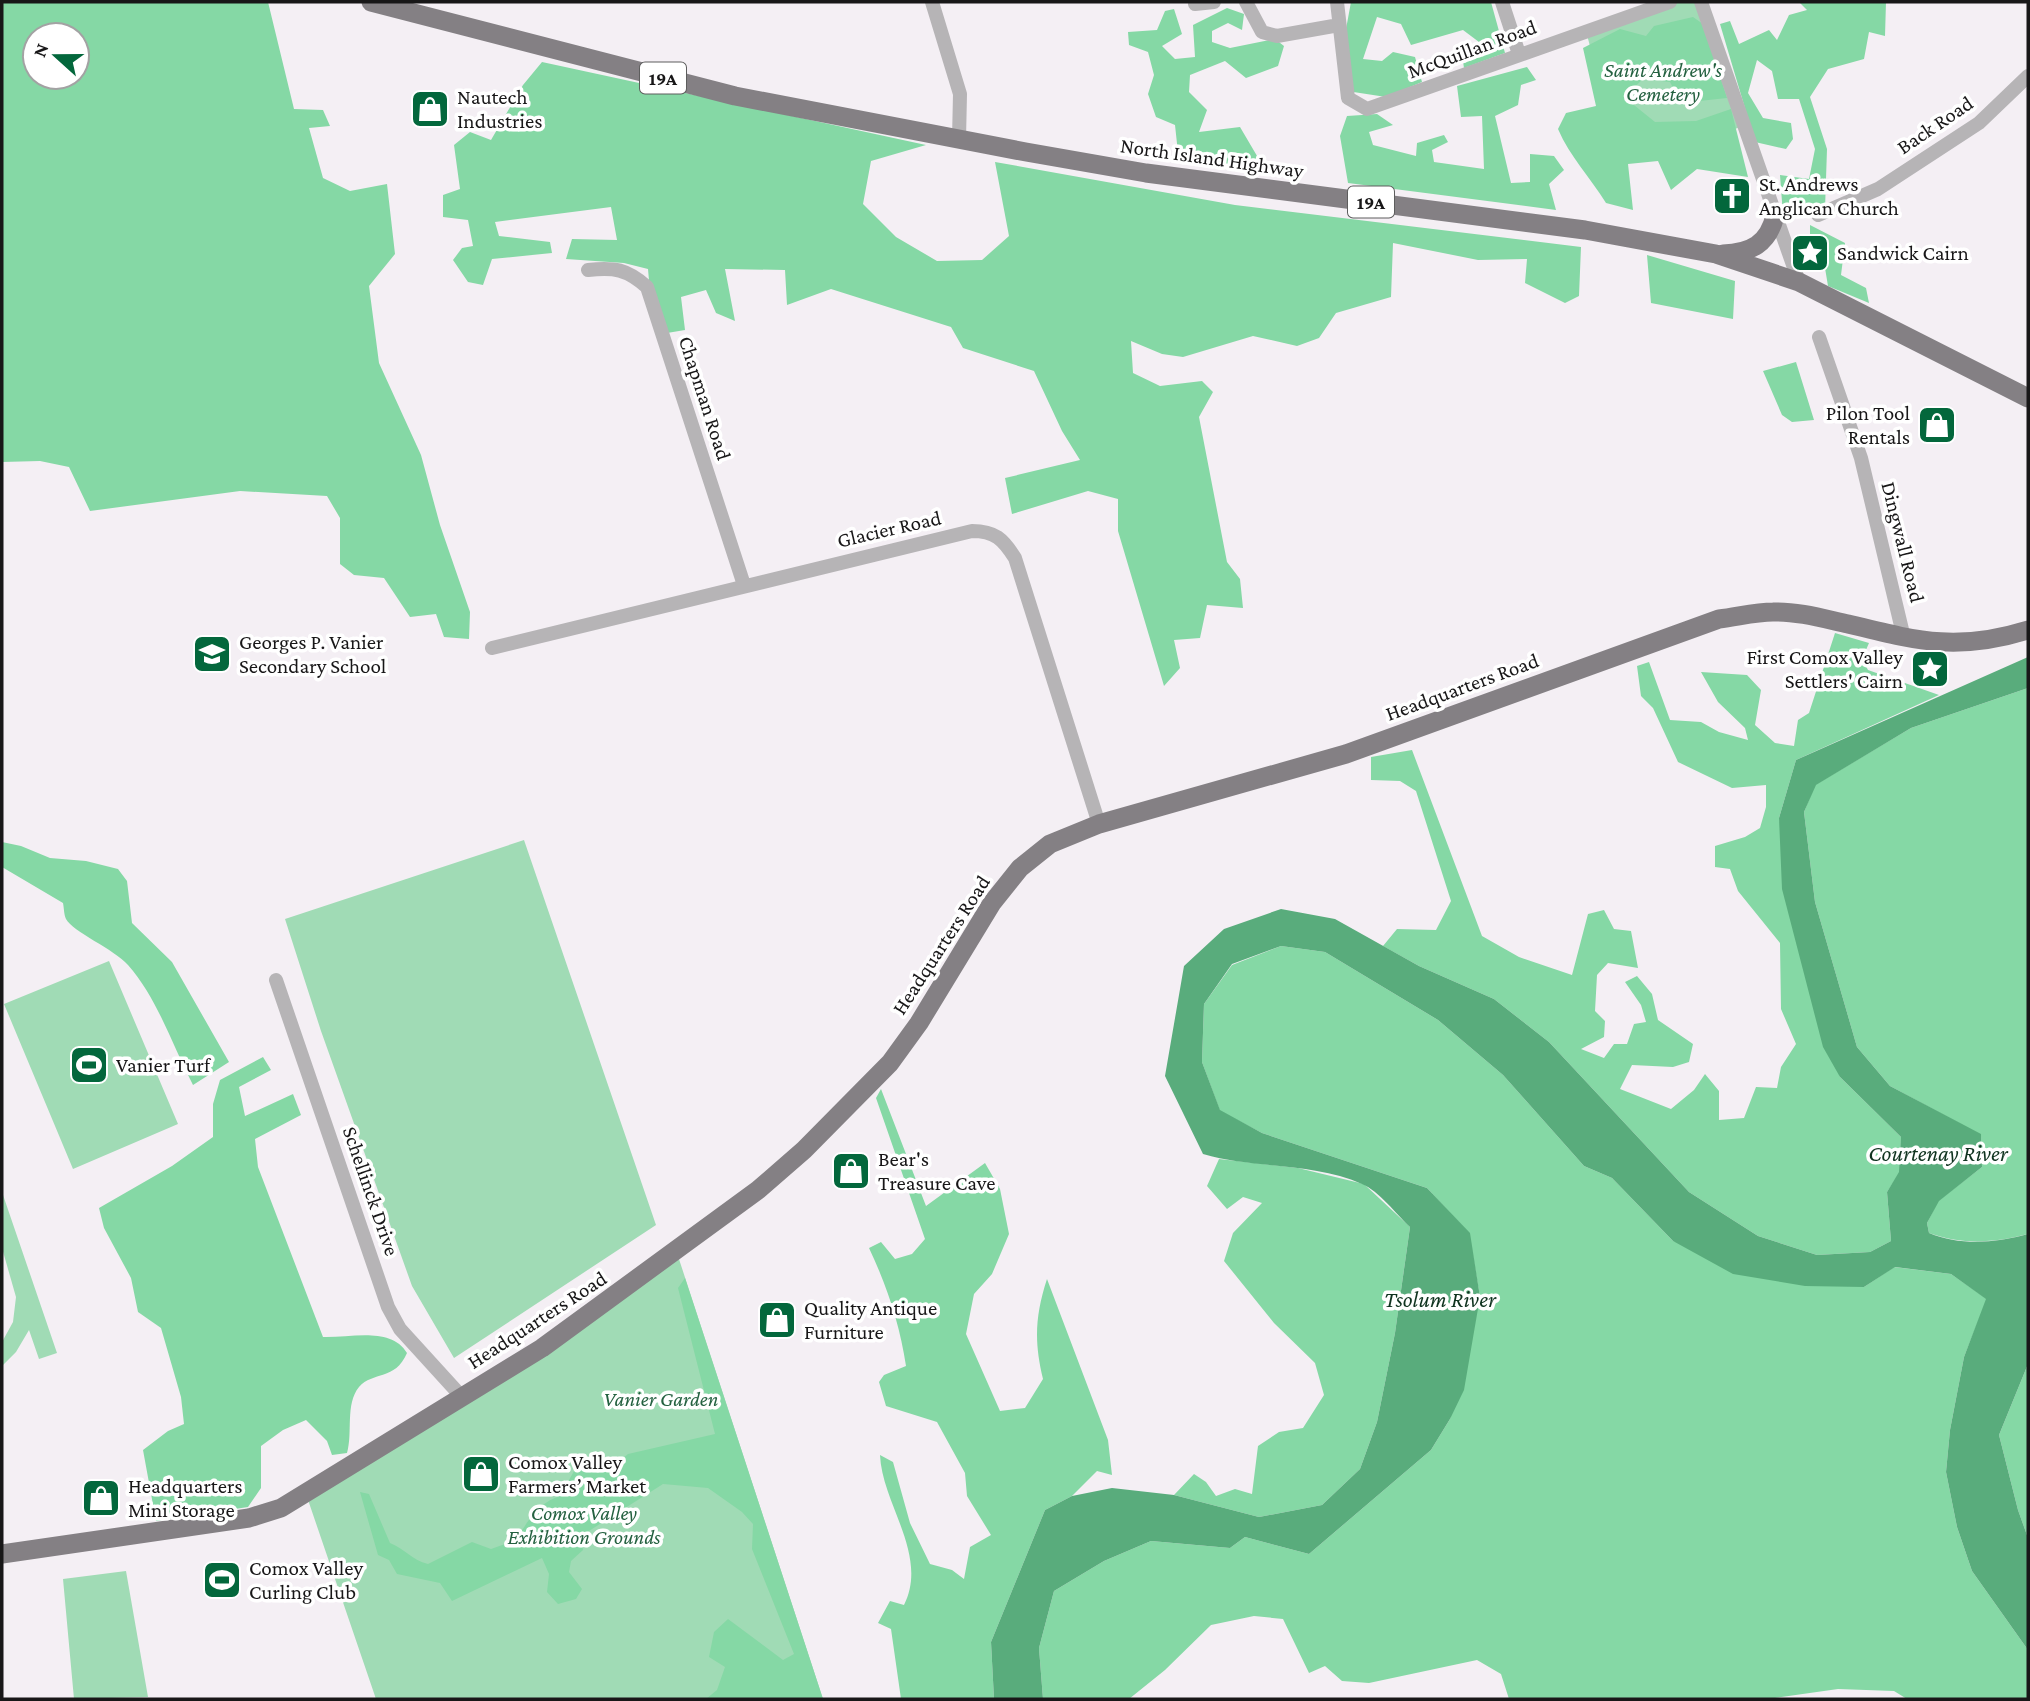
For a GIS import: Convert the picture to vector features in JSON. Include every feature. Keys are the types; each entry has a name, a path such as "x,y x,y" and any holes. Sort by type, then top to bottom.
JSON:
{"main road":[{"name":"North Island Highway","path":"371,2 735,96 959,139 1146,173 1585,230 1716,254 1799,282 2028,398"},
{"path":"1716,254 1746,250 1762,243 1772,228 1775,216"},
{"name":"Headquarters Road","path":"2,1554 249,1518 281,1508 542,1348 677,1253 804,1150 890,1063 919,1023 992,903 1020,867 1050,844 1099,824 1346,754 1719,620 1775,611 1830,620 1904,638 1955,644 1993,641 2028,630"}],"street":[{"path":"932,2 960,94 959,139"},
{"path":"1195,4 1214,2"},
{"path":"1246,2 1262,32 1278,36 1339,25 1337,2"},
{"path":"1502,2 1519,54"},
{"name":"McQuillan Road","path":"1339,25 1348,98 1367,109 1670,2"},
{"path":"1701,2 1799,282"},
{"name":"Back Road","path":"1818,215 1878,189 1979,123 2028,76"},
{"name":"Chapman Road","path":"588,270 614,267 634,274 647,287 744,585"},
{"name":"Dingwall Road","path":"1819,337 1861,458 1904,638"},
{"name":"Glacier Road","path":"492,648 972,531 990,531 1004,541 1015,558 1099,824"},
{"name":"Schellinck Drive","path":"276,980 388,1307 400,1329 461,1396"}],"green space":[{"path":"2,2 268,2 294,109 323,110 330,126 309,128 323,178 350,191 387,184 395,254 369,286 379,363 421,455 440,525 470,612 469,639 444,637 436,614 410,617 384,578 354,575 340,564 340,518 327,496 240,491 90,511 69,467 40,461 2,462"},
{"path":"1351,2 1491,2 1505,53 1464,68 1462,55 1486,53 1479,42 1463,30 1411,45 1401,24 1377,17 1363,59 1382,61 1393,52 1415,57 1422,82 1386,97 1347,91 1346,29"},
{"name":"Saint Andrew's Cemetery","path":"1670,2 1701,2 1744,126 1621,165 1586,31"},
{"path":"1799,2 1886,2 1885,36 1869,32 1864,59 1828,69 1810,97 1827,149 1825,209 1783,215 1780,175 1809,179 1815,149 1799,99 1778,99 1772,71 1757,60 1748,93 1763,118 1791,123 1793,139 1786,149 1755,142 1720,24 1730,21 1739,44 1769,30 1777,40 1789,15 1807,10"},
{"path":"1227,8 1244,14 1242,30 1228,23 1212,31 1212,42 1230,48 1275,39 1284,46 1278,66 1246,78 1225,61 1190,75 1189,92 1207,110 1199,132 1240,127 1260,161 1251,170 1179,162 1175,125 1156,117 1148,94 1154,75 1148,52 1129,45 1128,32 1157,30 1165,11 1174,9 1182,34 1162,46 1175,59 1195,57 1193,25"},
{"name":"Saint Andrew's Cemetery","path":"1693,17 1703,24 1727,98 1681,103 1670,82 1643,79 1624,97 1655,122 1696,121 1731,109 1748,177 1697,169 1671,190 1658,161 1628,164 1633,210 1606,203 1574,158 1558,129 1566,113 1596,106 1583,48 1620,29 1646,36 1654,26"},
{"path":"542,62 926,145 871,161 863,204 896,237 937,261 982,260 1009,236 995,162 1235,205 1581,247 1579,296 1565,303 1525,283 1527,259 1478,260 1393,243 1391,297 1336,313 1319,338 1297,346 1253,336 1183,357 1162,354 1131,341 1133,373 1160,386 1202,381 1213,392 1199,417 1227,562 1240,579 1243,608 1207,605 1200,638 1174,640 1180,668 1164,686 1118,531 1118,499 1088,491 1012,514 1005,478 1080,460 1062,431 1034,371 963,348 951,327 831,289 787,305 785,270 725,269 735,321 716,313 706,290 681,297 685,330 667,333 650,292 648,269 624,263 566,259 572,239 617,240 611,207 495,222 499,236 550,242 552,253 492,259 483,285 468,282 453,260 462,248 473,246 468,220 443,217 443,195 460,189 454,145 470,132 491,140 523,85"},
{"path":"1527,67 1536,80 1521,85 1518,105 1495,116 1511,183 1530,182 1530,154 1554,156 1564,170 1549,184 1556,210 1348,183 1340,136 1347,116 1377,114 1393,125 1369,132 1373,145 1416,156 1417,143 1444,135 1448,142 1432,150 1434,162 1484,169 1482,116 1461,117 1457,86"},
{"path":"1810,225 1845,243 1841,275 1866,288 1869,303 1828,286 1825,268 1807,265 1802,250 1810,242"},
{"path":"1647,255 1735,281 1733,319 1651,303"},
{"path":"1796,362 1814,420 1792,422 1782,415 1763,371"},
{"path":"1835,633 1869,643 1862,659 1868,670 1939,695 1796,760 1779,818 1840,1077 1901,1137 1900,1172 1887,1192 1891,1241 1870,1252 1817,1255 1758,1236 1689,1192 1549,1042 1494,999 1419,966 1383,946 1397,929 1436,930 1451,901 1416,791 1400,781 1371,780 1371,757 1412,750 1482,936 1519,957 1572,975 1588,914 1604,910 1614,929 1631,931 1638,968 1608,963 1597,975 1595,1011 1605,1021 1604,1037 1581,1049 1604,1058 1614,1044 1627,1044 1634,1024 1646,1022 1641,1005 1625,982 1637,976 1652,994 1658,1020 1693,1044 1689,1062 1673,1067 1632,1065 1620,1089 1671,1109 1694,1090 1705,1074 1719,1091 1719,1120 1744,1118 1756,1087 1777,1088 1781,1067 1796,1044 1781,1009 1780,943 1738,891 1730,869 1715,867 1715,846 1745,837 1760,828 1766,807 1766,785 1732,788 1678,762 1653,708 1641,696 1637,666 1649,662 1670,720 1701,722 1719,732 1748,740 1745,728 1718,702 1701,672 1747,675 1761,690 1755,725 1775,743 1794,746 1798,720 1809,713"},
{"path":"2028,688 2028,1234 1991,1241 1966,1241 1929,1233 1927,1223 1938,1201 1982,1167 1981,1135 1890,1086 1857,1047 1815,902 1804,812 1815,785 1911,728"},
{"path":"524,840 656,1225 454,1358 412,1286 321,1031 285,919"},
{"path":"2,842 21,846 50,858 86,861 118,869 127,881 132,923 172,962 229,1062 193,1085 156,1007 139,978 122,959 70,924 65,917 63,903 2,867"},
{"path":"1281,946 1325,952 1438,1020 1503,1075 1584,1166 1612,1178 1673,1241 1864,1287 1894,1267 1951,1274 1987,1299 1964,1357 1950,1430 1946,1472 1957,1527 1972,1571 2028,1650 2028,1699 1907,1699 1894,1691 1838,1689 1768,1699 1509,1699 1501,1674 1477,1660 1369,1683 1342,1681 1325,1666 1309,1673 1283,1619 1254,1616 1211,1625 1165,1670 1129,1699 1043,1699 1039,1648 1054,1591 1104,1561 1151,1541 1230,1548 1245,1537 1309,1554 1431,1450 1450,1419 1480,1297 1469,1233 1427,1188 1262,1133 1220,1111 1202,1062 1204,1004 1232,965"},
{"name":"Vanier Turf","path":"109,961 178,1124 73,1169 4,1004"},
{"path":"263,1057 271,1070 239,1087 245,1116 293,1094 301,1115 255,1139 258,1167 323,1337 381,1336 391,1339 407,1353 396,1368 359,1387 352,1402 347,1453 332,1455 327,1441 306,1420 283,1430 261,1446 261,1488 248,1507 156,1521 143,1450 168,1431 184,1424 181,1397 161,1328 138,1312 131,1278 104,1228 99,1208 172,1166 213,1137 213,1104 220,1080"},
{"path":"881,1089 926,1206 985,1163 1000,1189 1009,1234 992,1274 974,1294 966,1334 1000,1411 1025,1408 1043,1379 1037,1329 1047,1279 1108,1440 1112,1475 1097,1471 1072,1496 1045,1510 991,1642 994,1699 901,1699 891,1629 878,1623 890,1601 904,1605 910,1586 911,1567 908,1548 888,1492 880,1455 893,1462 910,1523 930,1564 952,1570 964,1579 970,1547 991,1535 967,1496 965,1473 937,1422 886,1406 879,1382 884,1375 906,1366 892,1306 869,1248 881,1242 895,1259 912,1254 925,1239 876,1098"},
{"path":"1219,1159 1298,1168 1364,1184 1410,1227 1395,1333 1377,1422 1360,1469 1322,1505 1259,1517 1174,1495 1194,1474 1206,1482 1216,1496 1235,1489 1252,1494 1258,1446 1279,1432 1303,1428 1324,1395 1315,1363 1274,1323 1224,1261 1233,1233 1262,1203 1243,1197 1227,1209 1207,1186"},
{"path":"2,1192 57,1353 39,1359 29,1330 16,1352 2,1366 2,1342 13,1322 16,1297 2,1248"},
{"name":"Comox Valley Exhibition Grounds","path":"677,1253 823,1699 376,1699 306,1494"},
{"path":"685,1278 823,1699 706,1699 717,1690 725,1667 709,1657 714,1632 728,1619 783,1660 794,1654 752,1549 753,1524 742,1512 708,1488 663,1484 581,1536 583,1550 571,1561 569,1572 582,1589 576,1599 558,1604 547,1592 549,1574 542,1558 452,1601 440,1583 397,1574 389,1560 378,1555 360,1492 369,1494 390,1543 428,1564 472,1542 491,1549 516,1540 532,1516 545,1503 572,1494 569,1480 578,1464 598,1462 609,1470 628,1454 715,1434 678,1288"},
{"path":"2028,1364 2028,1538 1999,1435"},
{"path":"126,1571 148,1697 74,1699 63,1579"}],"water":[{"name":"Tsolum River","path":"2028,657 2028,688 1911,728 1816,785 1804,812 1815,902 1857,1047 1890,1086 1981,1134 1982,1167 1939,1201 1927,1223 1929,1233 1953,1240 1978,1242 2028,1234 2028,1364 1999,1435 2028,1538 2028,1650 1972,1571 1957,1527 1946,1472 1950,1430 1964,1357 1986,1299 1951,1274 1895,1267 1864,1287 1805,1286 1733,1274 1673,1241 1612,1178 1584,1166 1503,1075 1438,1020 1325,952 1281,946 1232,964 1204,1004 1202,1062 1220,1110 1262,1133 1427,1188 1470,1233 1480,1297 1464,1390 1431,1450 1309,1554 1245,1537 1230,1548 1151,1541 1104,1561 1054,1591 1039,1648 1043,1699 994,1699 991,1642 1045,1510 1072,1496 1112,1488 1174,1495 1259,1517 1322,1505 1360,1469 1377,1422 1395,1333 1410,1227 1375,1192 1343,1177 1203,1154 1165,1076 1184,966 1224,929 1281,909 1335,919 1419,966 1494,999 1549,1042 1689,1192 1758,1236 1817,1255 1870,1252 1891,1241 1887,1192 1899,1172 1901,1137 1840,1077 1823,1047 1782,889 1779,818 1796,760"}],"place":[{"name":"Nautech Industries","path":"430,109"},
{"name":"St. Andrews Anglican Church","path":"1732,196"},
{"name":"Sandwick Cairn","path":"1810,253"},
{"name":"Pilon Tool Rentals","path":"1937,425"},
{"name":"Georges P. Vanier Secondary School","path":"212,654"},
{"name":"First Comox Valley Settlers' Cairn","path":"1930,669"},
{"name":"Vanier Turf","path":"89,1065"},
{"name":"Bear's Treasure Cave","path":"851,1171"},
{"name":"Quality Antique Furniture","path":"777,1320"},
{"name":"Comox Valley Farmers’ Market","path":"481,1474"},
{"name":"Headquarters Mini Storage","path":"101,1498"},
{"name":"Comox Valley Curling Club","path":"222,1580"}],"water label":[{"name":"Courtenay River","path":"1938,1153"}],"park label":[{"name":"Vanier Garden","path":"661,1399"}]}
